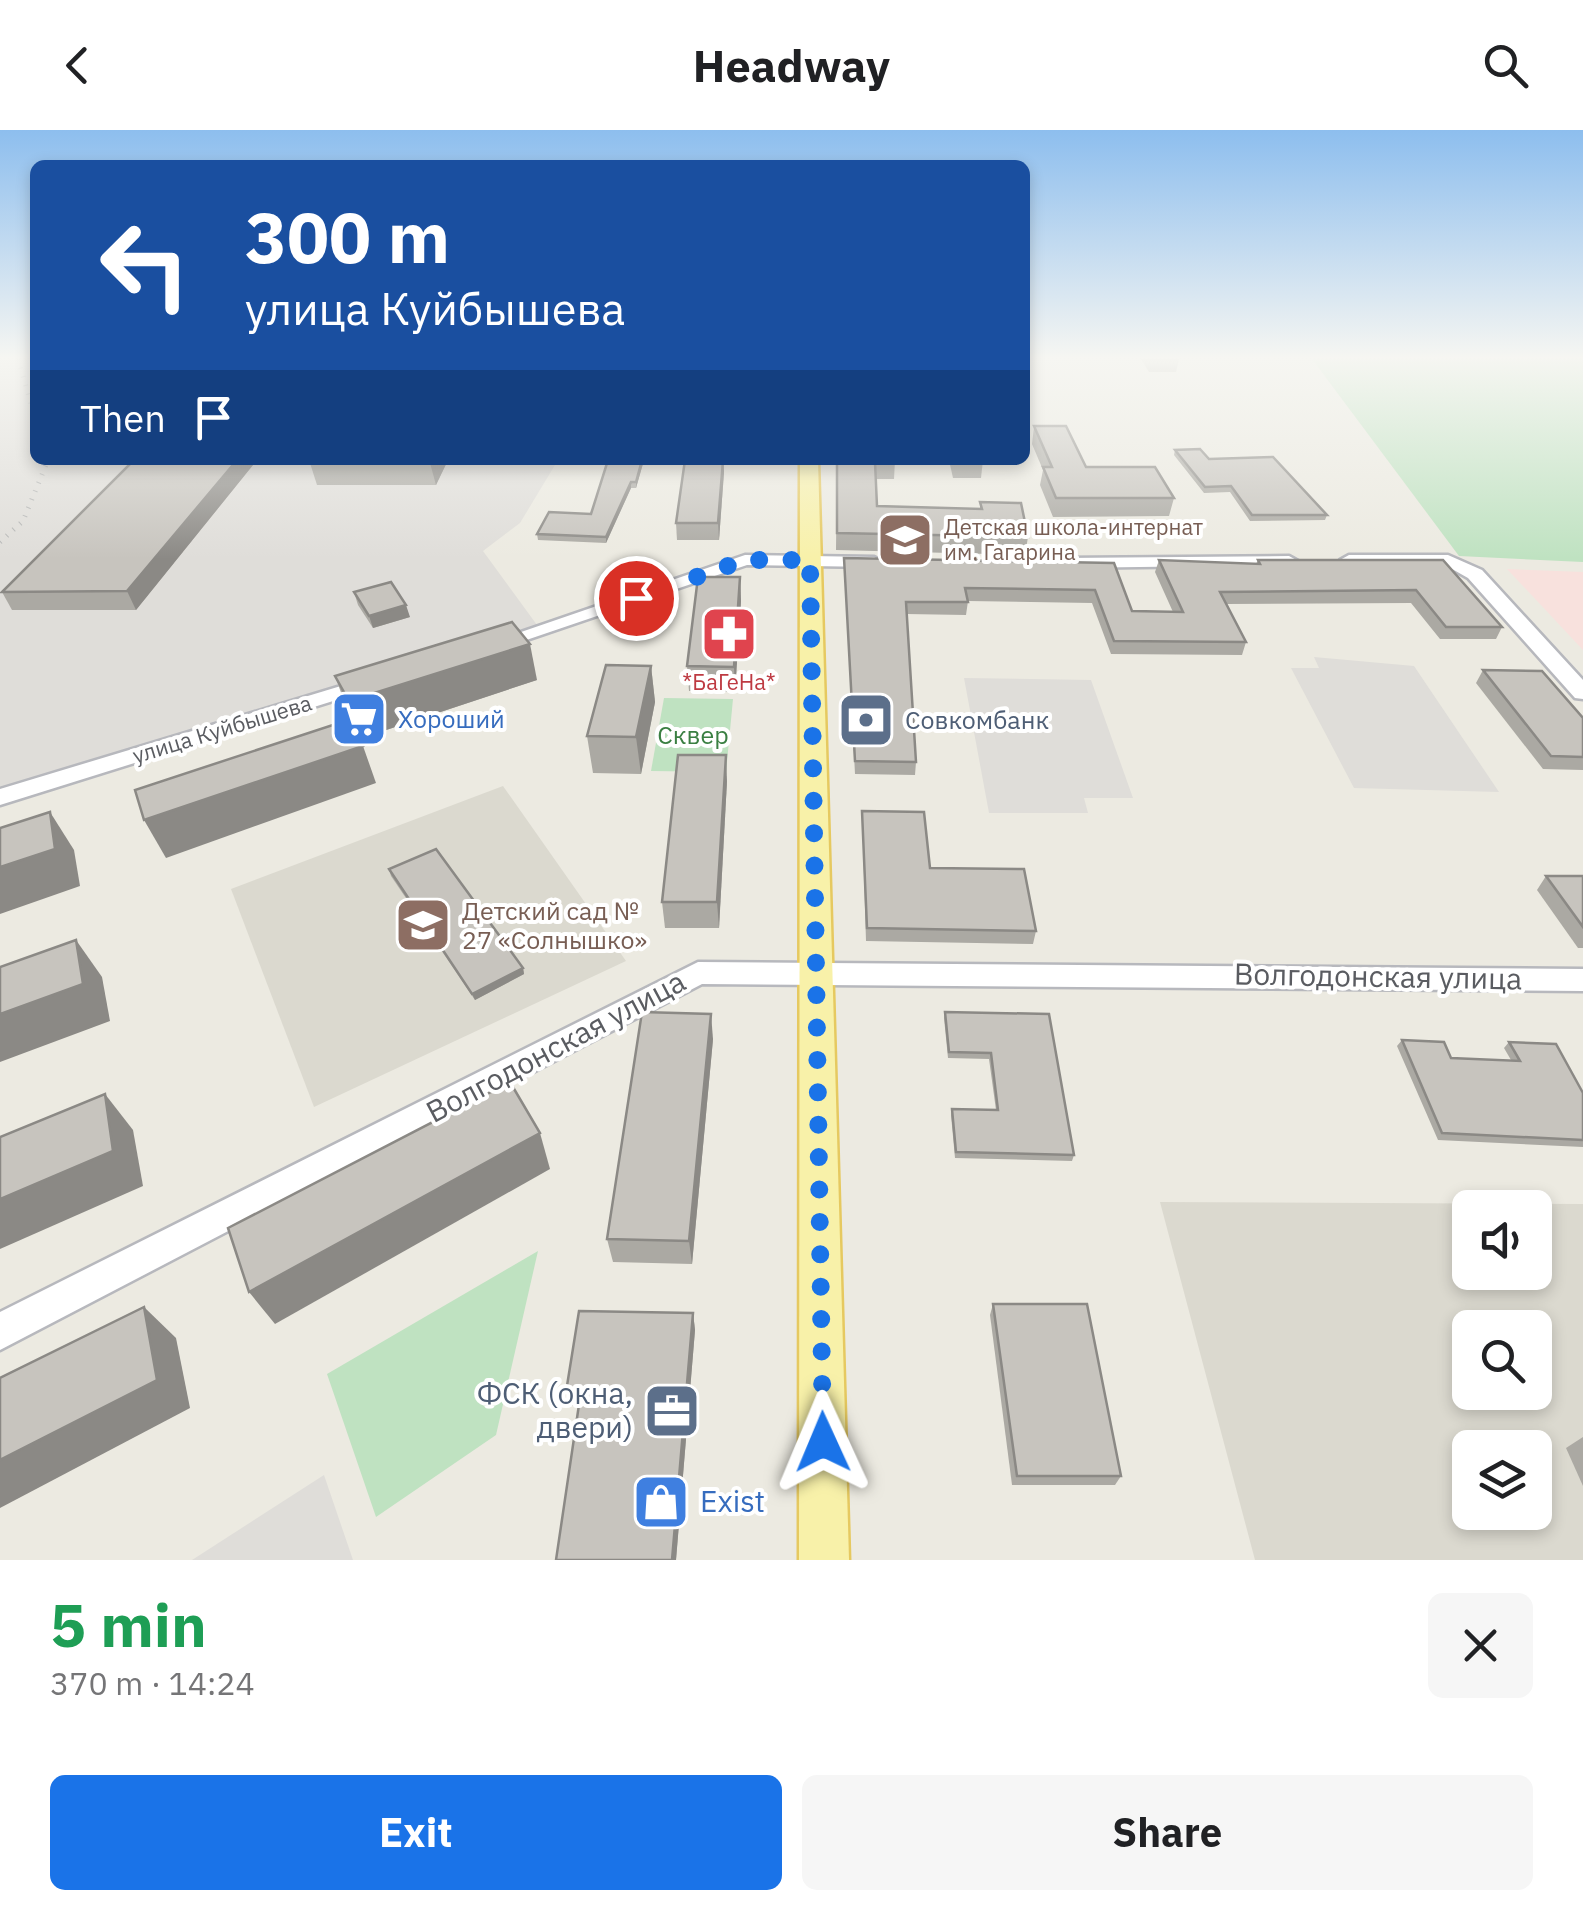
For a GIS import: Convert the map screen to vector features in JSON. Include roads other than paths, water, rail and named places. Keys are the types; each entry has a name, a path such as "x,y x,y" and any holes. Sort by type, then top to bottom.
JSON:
{"main road":[{"path":"808,465 824,1560"}],"street":[{"path":"470,652 745,560 904,562"},
{"path":"1037,564 1448,560 1475,574 1583,693"},
{"name":"улица Куйбышева","path":"0,798 395,676"},
{"name":"Волгодонская улица","path":"0,1332 698,973 1583,980"}],"railway":[{"path":"0,542 23,521 46,465"}],"place":[{"name":"Детская школа-интернат им. Гагарина","path":"905,540"},
{"name":"*БаГеНа*","path":"729,634"},
{"name":"Хороший","path":"359,719"},
{"name":"Совкомбанк","path":"866,720"},
{"name":"Детский сад № 27 «Солнышко»","path":"423,925"},
{"name":"ФСК (окна, двери)","path":"672,1411"},
{"name":"Exist","path":"661,1502"}],"park label":[{"name":"Сквер","path":"693,735"}]}
